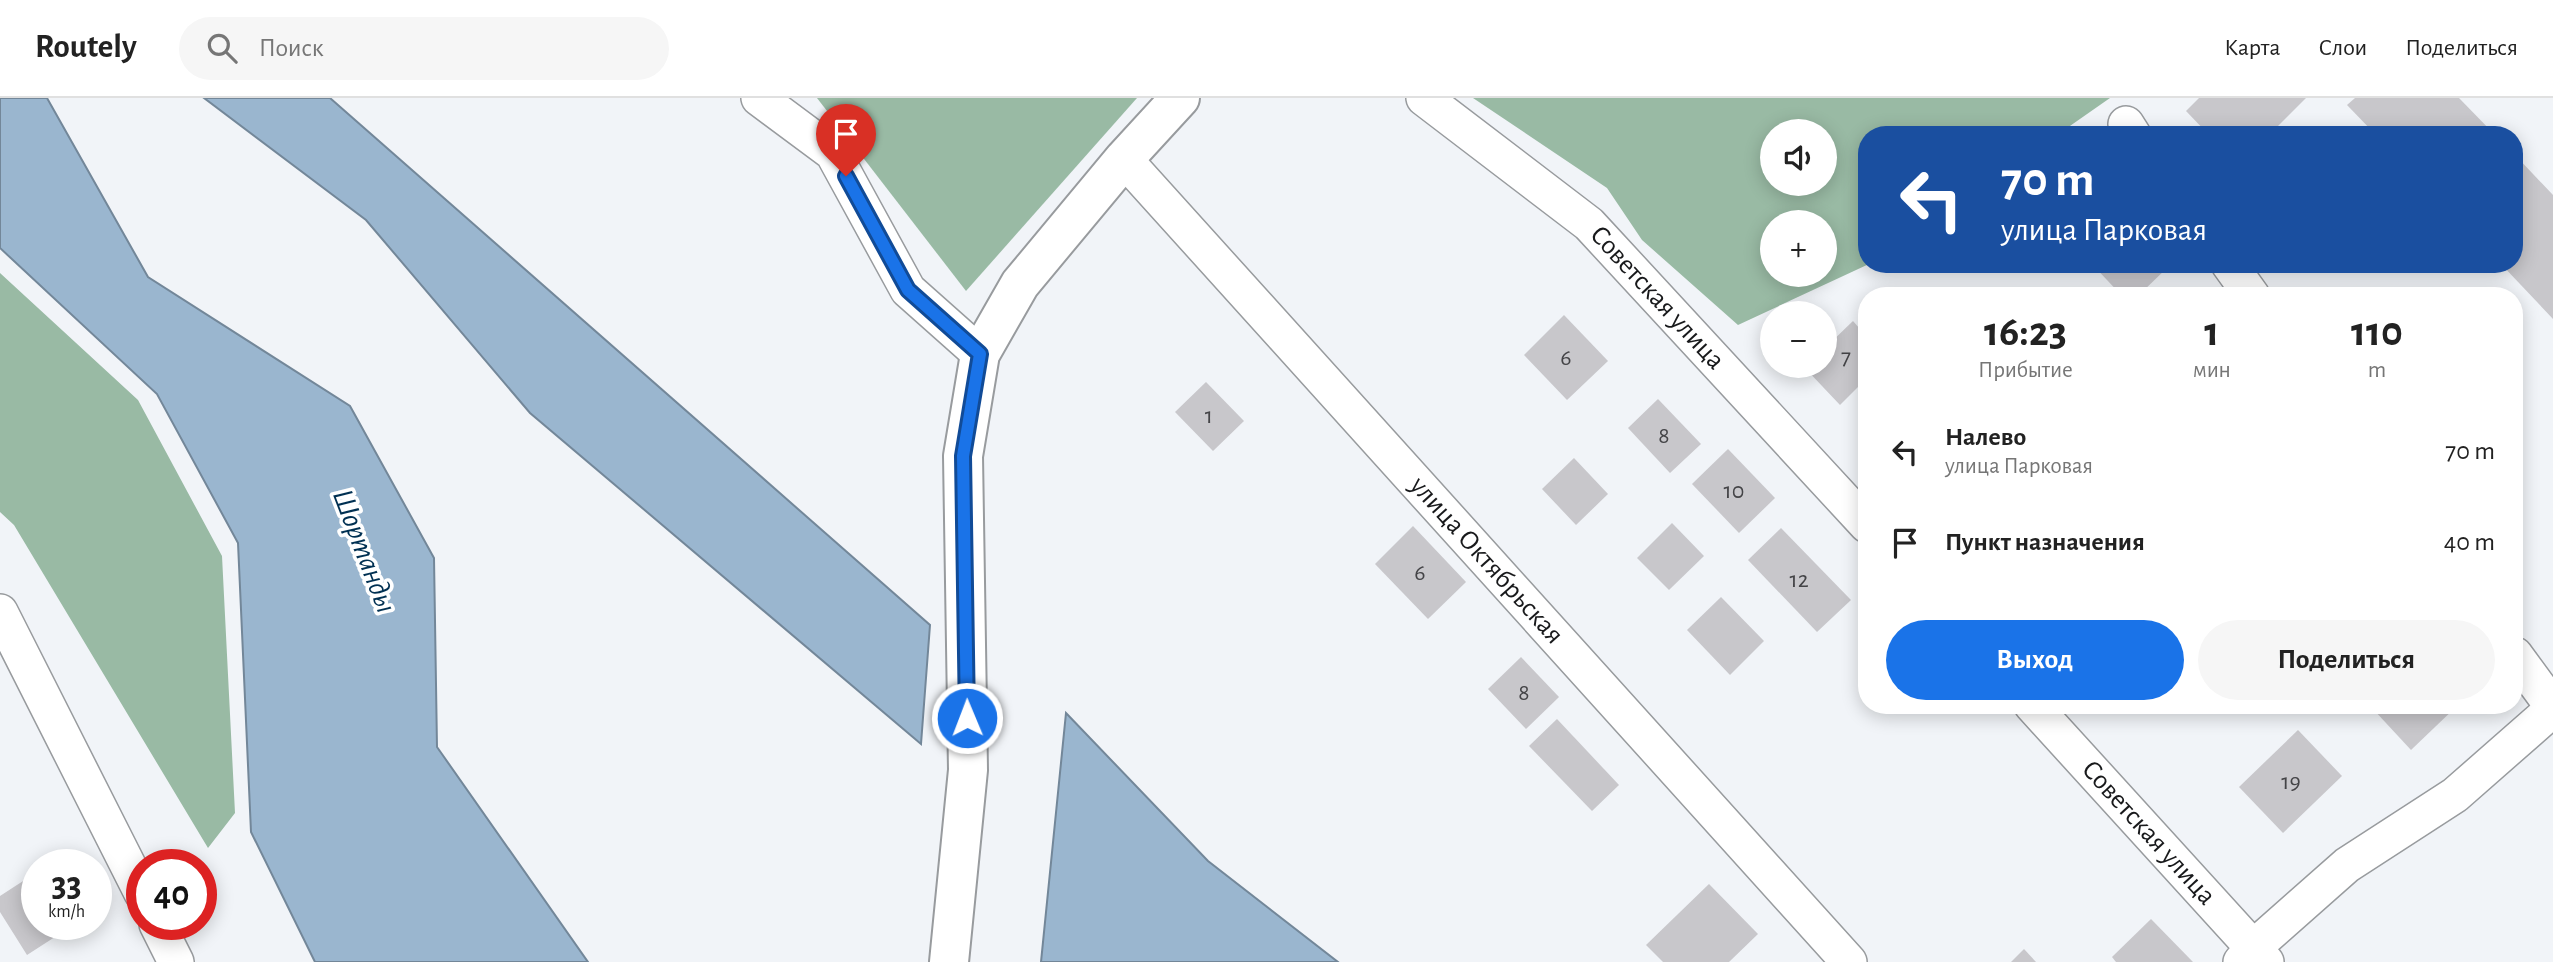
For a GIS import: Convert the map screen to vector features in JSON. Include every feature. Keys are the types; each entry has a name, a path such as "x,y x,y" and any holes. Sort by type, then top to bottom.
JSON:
{"street":[{"path":"759,98 833,153 908,290 980,354"},
{"path":"949,962 968,770 963,456 980,354 1020,284 1124,159 1180,98"},
{"name":"Советская улица","path":"1424,98 1590,224 1858,515"},
{"name":"улица Октябрьская","path":"1124,159 1849,962"},
{"path":"0,612 126,861"},
{"path":"2253,957 2347,865 2455,795 2553,708 2523,666"},
{"name":"Советская улица","path":"2040,714 2253,957"},
{"path":"165,940 177,962"}],"green space":[{"path":"817,98 1137,98 966,291"},
{"path":"1473,98 2110,98 2070,126 1858,126 1858,269 1837,279 1837,210 1760,210 1760,287 1820,287 1790,301 1760,301 1760,315 1738,325 1642,240 1607,188"},
{"path":"0,273 138,400 222,556 235,813 208,848 14,525 0,512"}],"water":[{"name":"Шортанды","path":"0,98 47,98 148,277 350,406 434,558 437,747 588,962 315,962 251,832 238,543 157,394 0,248"},
{"path":"204,98 330,98 930,625 921,744 530,413 366,220"},
{"path":"1066,713 1208,861 1338,962 1041,962"}],"building":[{"path":"2199,98 2306,98 2278,126 2200,126 2186,111"},
{"path":"2355,98 2459,98 2486,126 2367,126 2347,105"},
{"path":"2523,163 2553,195 2553,319 2510,273 2523,273"},
{"path":"2100,273 2162,273 2147,287 2114,287"},
{"path":"1564,315 1608,361 1567,400 1524,355"},
{"path":"1853,321 1858,327 1858,387 1840,405 1814,378 1837,378 1837,336"},
{"path":"1206,382 1244,421 1213,451 1175,412"},
{"path":"1658,399 1701,444 1670,473 1628,428"},
{"path":"1728,449 1775,498 1739,533 1692,484"},
{"path":"1574,458 1608,494 1576,525 1542,489"},
{"path":"1672,523 1704,556 1669,590 1637,558"},
{"path":"1413,526 1466,582 1428,619 1375,564"},
{"path":"1781,528 1851,600 1817,632 1748,560"},
{"path":"1721,597 1764,641 1730,675 1687,630"},
{"path":"1521,657 1559,697 1526,729 1488,689"},
{"path":"2378,714 2449,714 2411,750"},
{"path":"1557,719 1619,785 1592,811 1529,746"},
{"path":"2298,730 2342,776 2283,833 2239,787"},
{"path":"21,882 21,940 50,940 27,955 0,912 0,896"},
{"path":"1709,884 1758,934 1729,962 1663,962 1646,945"},
{"path":"2151,919 2193,962 2116,962 2112,957"},
{"path":"2024,949 2036,962 2011,962"}],"route":[{"path":"846,176 908,290 980,354 963,456 967,718"}]}
